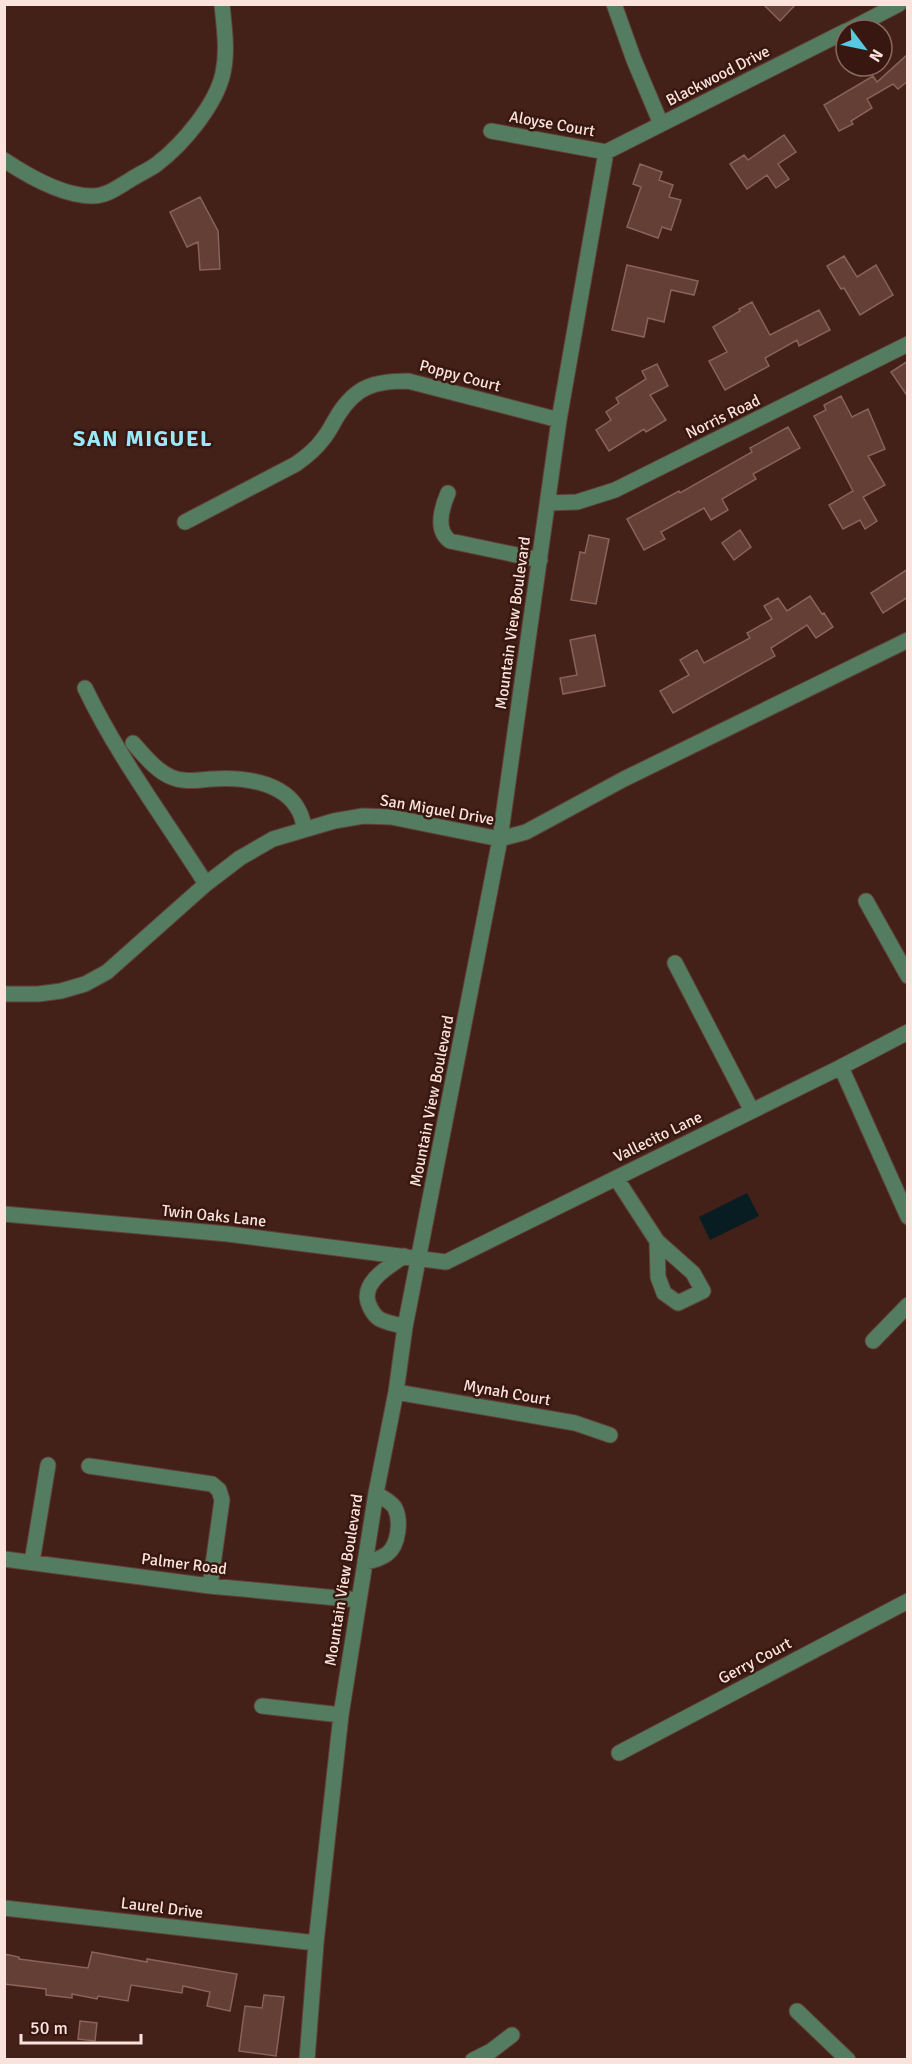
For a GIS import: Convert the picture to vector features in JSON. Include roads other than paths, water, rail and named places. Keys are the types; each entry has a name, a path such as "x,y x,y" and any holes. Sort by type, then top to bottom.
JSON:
{"street":[{"path":"4,160 36,180 75,194 94,196 110,192 156,164 173,149 204,114 216,93 223,74 226,52 222,4"},
{"path":"614,4 634,60 661,124"},
{"name":"Blackwood Drive","path":"873,18 900,4"},
{"name":"Blackwood Drive","path":"606,152 834,38"},
{"name":"Aloyse Court","path":"491,131 606,152"},
{"name":"Mountain View Boulevard","path":"307,2060 316,1943 341,1715 359,1600 376,1493 396,1392 405,1327 500,839 560,420 606,152"},
{"name":"Norris Road","path":"548,503 577,502 615,490 908,344"},
{"name":"Poppy Court","path":"185,522 296,464 324,439 337,416 354,394 384,381 408,381 560,420"},
{"path":"448,493 441,511 441,524 445,538 540,560"},
{"name":"San Miguel Drive","path":"4,994 39,994 62,991 85,984 99,976 131,952 206,884 240,858 273,839 334,821 363,816 390,817 500,839 526,832 624,779 908,640"},
{"path":"85,688 101,721 127,764 206,884"},
{"path":"133,743 146,758 171,777 188,782 213,779 245,780 268,785 282,792 299,810 305,829"},
{"path":"866,901 908,976"},
{"path":"675,963 752,1111"},
{"name":"Vallecito Lane","path":"420,1259 446,1262 908,1032"},
{"path":"841,1067 908,1217"},
{"path":"616,1178 657,1241"},
{"name":"Twin Oaks Lane","path":"4,1214 228,1234 420,1259"},
{"path":"404,1256 380,1274 369,1286 367,1296 370,1309 378,1319 405,1327"},
{"path":"873,1341 908,1305"},
{"name":"Mynah Court","path":"396,1392 575,1423 610,1435"},
{"path":"32,1562 48,1465"},
{"path":"89,1466 212,1484 216,1487 222,1500 210,1586"},
{"path":"365,1562 375,1560 390,1552 397,1536 396,1510 391,1503 376,1493"},
{"name":"Palmer Road","path":"4,1559 210,1586 359,1600"},
{"name":"Gerry Court","path":"619,1753 908,1601"},
{"path":"262,1706 341,1715"},
{"name":"Laurel Drive","path":"4,1908 316,1943"},
{"path":"797,2011 848,2060"},
{"path":"473,2060 491,2051 512,2034"}],"water":[{"path":"747,1193 759,1216 710,1240 699,1217"}],"district":[{"name":"SAN MIGUEL","path":"143,438"}]}
